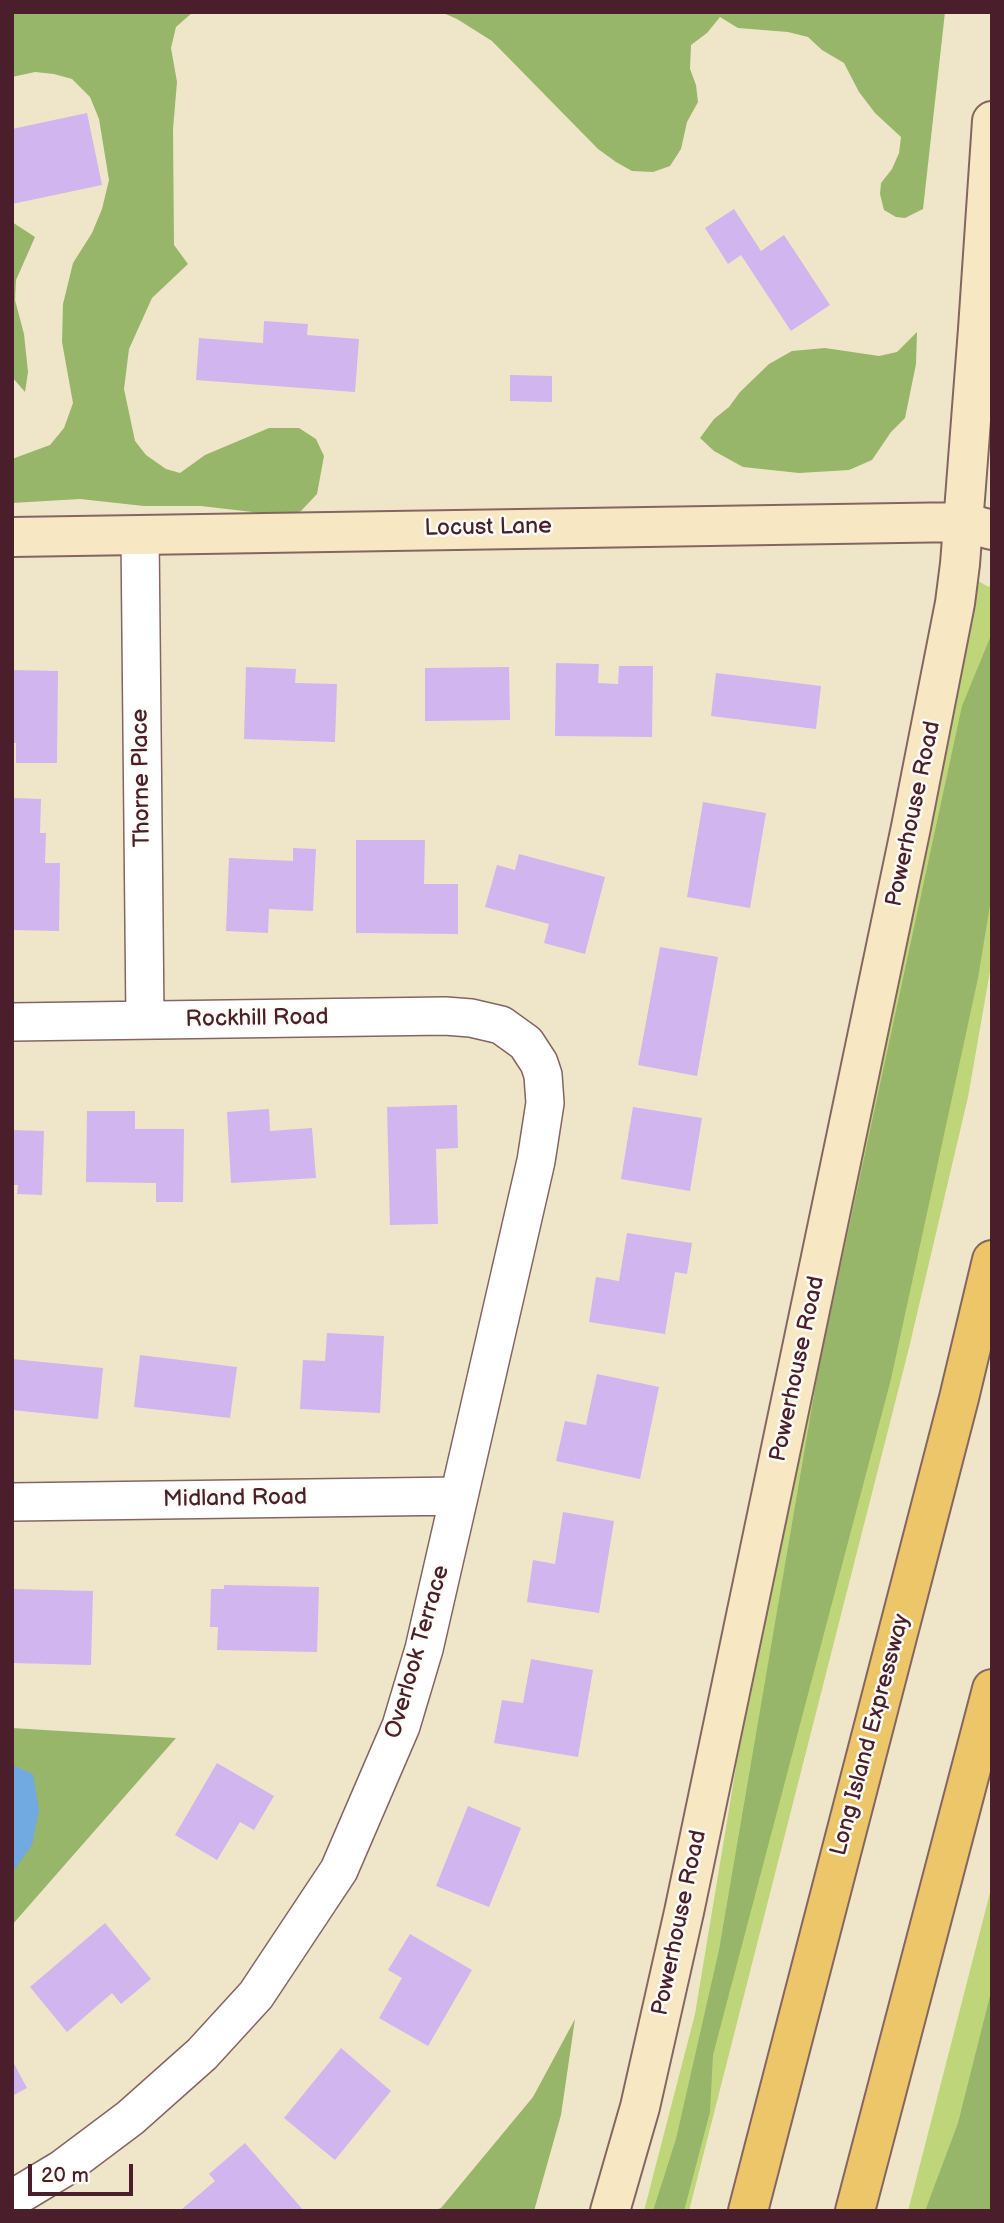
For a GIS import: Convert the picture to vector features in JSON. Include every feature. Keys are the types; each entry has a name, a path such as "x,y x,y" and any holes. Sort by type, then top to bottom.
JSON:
{"highway":[{"name":"Long Island Expressway","path":"748,2211 959,1398 992,1259"},
{"path":"855,2211 992,1689"}],"main road":[{"name":"Powerhouse Road","path":"610,2211 640,2107 684,1912 903,868 955,604 982,521 992,121"},
{"name":"Locust Lane","path":"12,537 982,521"}],"street":[{"name":"Thorne Place","path":"140,535 145,1020"},
{"name":"Rockhill Road","path":"12,1022 445,1016 471,1018 500,1025"},
{"name":"Overlook Terrace","path":"12,2199 62,2169 130,2118 202,2054 256,1995 339,1870 401,1726 424,1649 536,1161 545,1103 543,1075 533,1052 518,1036 500,1025"},
{"name":"Midland Road","path":"12,1502 458,1496"}],"green space":[{"path":"12,12 193,12 176,27 171,48 177,82 173,129 174,245 188,264 152,298 129,349 124,389 135,441 146,455 166,469 180,473 205,455 269,428 299,428 316,439 324,456 317,494 301,511 287,516 201,506 144,506 80,499 12,503 12,459 50,445 64,428 73,403 62,342 63,304 73,263 92,233 102,209 109,180 99,119 90,97 72,79 54,74 35,72 12,77"},
{"path":"441,12 945,12 923,209 905,218 896,217 884,210 880,194 881,183 892,169 899,153 901,137 875,113 859,92 844,63 822,50 808,37 788,32 738,28 720,17 707,33 691,45 690,69 698,102 687,122 681,149 670,166 653,172 632,171 598,149 492,41"},
{"path":"12,222 35,237 16,280 15,300 24,334 28,372 25,392 12,377"},
{"path":"917,332 916,364 905,418 891,432 872,460 849,470 799,473 743,467 714,451 700,438 714,419 729,407 740,392 769,364 792,351 825,348 879,356 897,352"},
{"path":"978,581 989,587 992,581 992,960 968,1097 909,1348 689,2211 644,2211 695,2014 762,1610 814,1343 899,982"},
{"path":"992,633 992,893 978,978 891,1379 713,2055 710,2112 684,2211 653,2211 676,2139 719,1950 819,1366 962,706"},
{"path":"12,1728 176,1738 12,1925"},
{"path":"992,1885 992,2211 908,2211"},
{"path":"992,1988 992,2211 925,2211 958,2123"},
{"path":"575,2019 561,2115 534,2211 433,2211 441,2208 533,2097"}],"water":[{"path":"12,1765 33,1774 39,1810 32,1845 12,1873"}],"building":[{"path":"87,113 102,185 12,204 12,129"},
{"path":"734,209 761,251 784,235 830,305 791,331 741,255 728,264 705,228"},
{"path":"264,321 308,324 307,335 359,339 355,392 196,380 199,338 263,343"},
{"path":"510,375 552,376 552,402 510,401"},
{"path":"556,663 599,664 598,683 618,684 619,666 653,666 652,737 555,736"},
{"path":"246,667 296,669 295,683 337,684 335,742 244,739"},
{"path":"509,667 510,720 425,721 425,668"},
{"path":"12,670 58,671 57,763 16,763 16,743 12,743"},
{"path":"716,673 821,686 816,729 711,716"},
{"path":"12,798 41,799 40,833 46,833 45,863 60,863 59,931 12,930"},
{"path":"703,802 766,813 750,908 687,897"},
{"path":"356,840 425,840 424,884 458,884 458,934 356,933"},
{"path":"293,848 316,849 313,911 269,909 268,933 226,931 229,858 293,861"},
{"path":"519,854 605,877 585,954 544,943 549,924 485,907 497,865 515,870"},
{"path":"660,947 718,957 697,1076 638,1065"},
{"path":"457,1105 458,1148 436,1149 438,1224 390,1225 387,1107"},
{"path":"633,1107 702,1118 690,1191 621,1179"},
{"path":"269,1109 270,1131 312,1128 316,1178 231,1183 227,1112"},
{"path":"87,1111 135,1111 135,1129 184,1129 183,1202 156,1202 156,1183 86,1182"},
{"path":"12,1130 44,1131 42,1195 17,1194 18,1185 12,1185"},
{"path":"627,1233 692,1243 687,1274 675,1272 665,1334 589,1322 596,1277 619,1281"},
{"path":"327,1333 384,1336 380,1413 300,1409 303,1360 325,1361"},
{"path":"140,1355 237,1367 230,1418 134,1407"},
{"path":"12,1359 103,1368 98,1419 12,1410"},
{"path":"597,1374 659,1387 640,1479 556,1461 565,1421 586,1425"},
{"path":"563,1512 614,1521 599,1613 527,1602 533,1560 555,1564"},
{"path":"224,1585 319,1587 317,1652 217,1650 218,1627 210,1627 211,1589 224,1589"},
{"path":"12,1589 93,1591 91,1665 12,1663"},
{"path":"531,1659 593,1670 578,1757 494,1743 502,1700 523,1703"},
{"path":"217,1763 274,1796 254,1830 240,1822 217,1860 175,1835"},
{"path":"468,1806 521,1828 489,1907 436,1886"},
{"path":"105,1923 151,1979 121,2004 112,1993 67,2032 30,1987"},
{"path":"410,1934 472,1970 428,2046 379,2018 402,1978 388,1970"},
{"path":"341,2048 391,2091 335,2160 284,2118"},
{"path":"12,2060 27,2088 12,2096"},
{"path":"245,2143 304,2211 183,2211 182,2209 215,2181 209,2174"}]}
